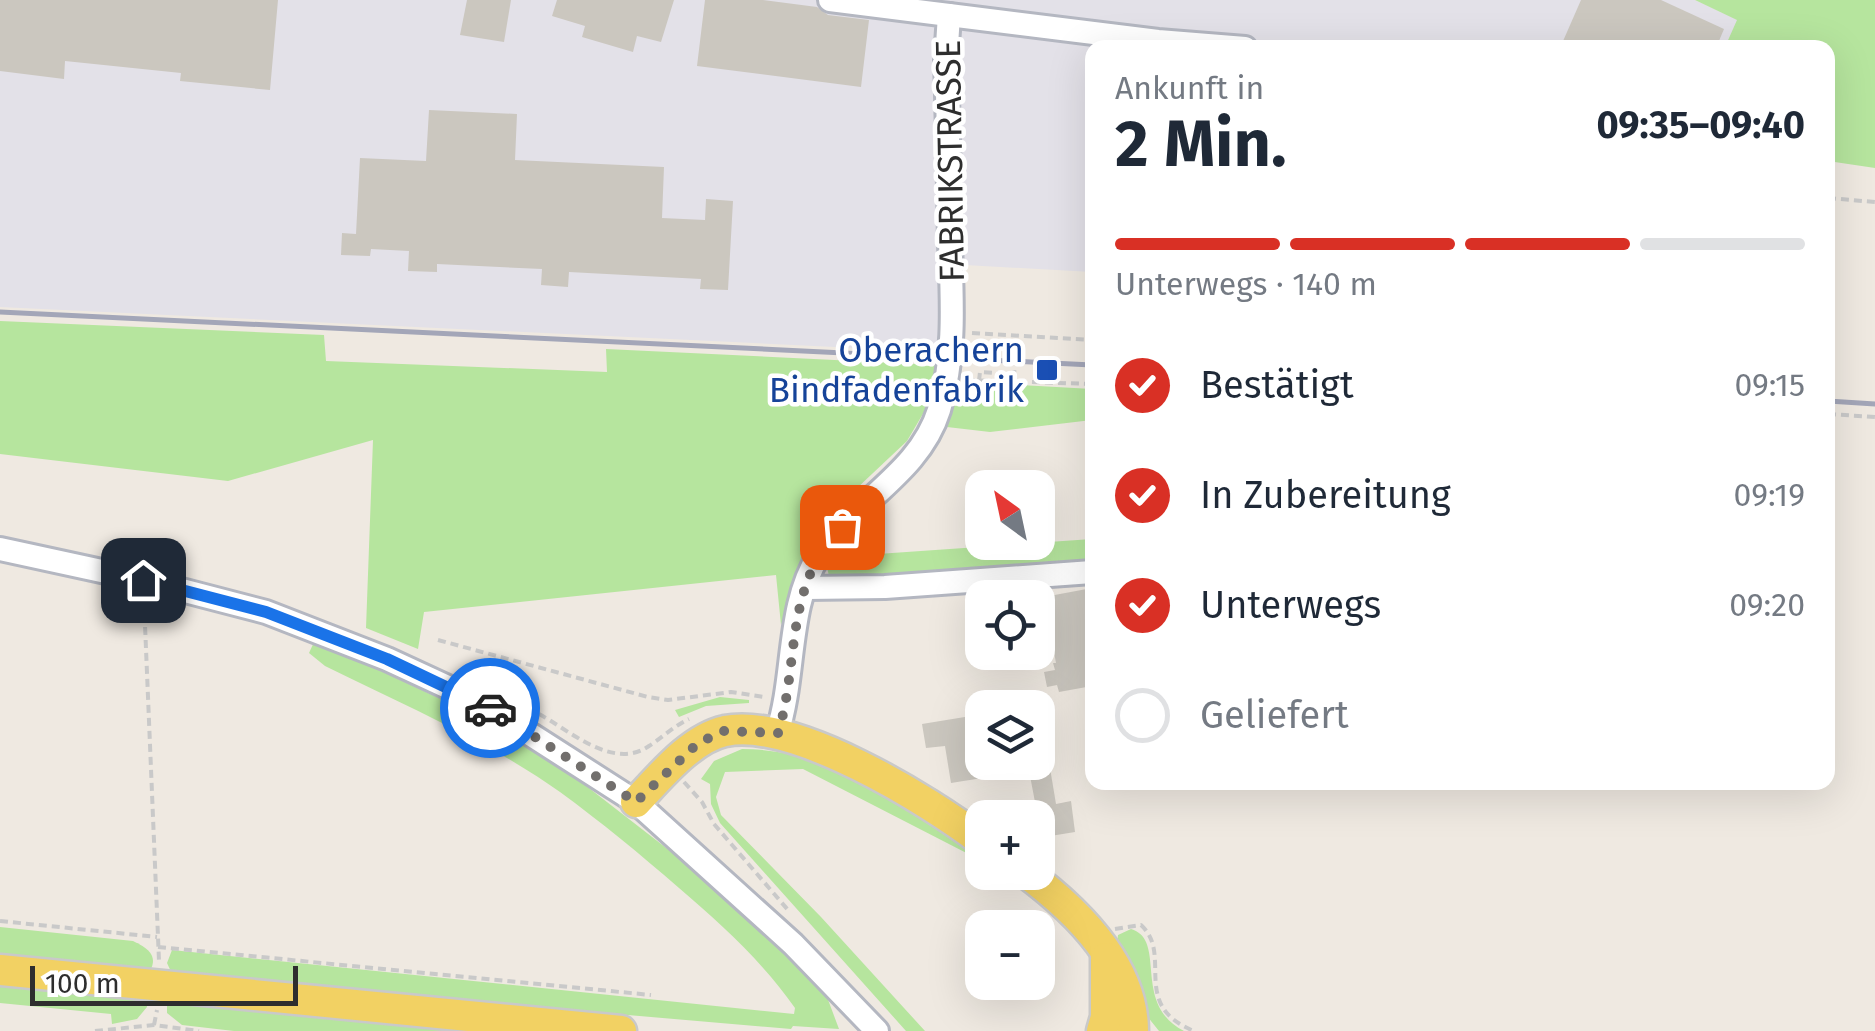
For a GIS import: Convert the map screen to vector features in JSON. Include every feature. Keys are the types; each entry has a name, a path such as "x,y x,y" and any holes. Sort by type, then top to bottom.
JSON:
{"main road":[{"path":"636,802 660,756 723,731 778,733 873,772 928,802 965,829"},
{"path":"1043,890 1101,946 1127,990 1138,1024"},
{"path":"1101,946 1106,1018 1102,1031"},
{"path":"0,970 621,1031"}],"street":[{"name":"FABRIKSTRASSE","path":"778,733 793,636 818,557 842,527 906,467 928,439 948,378 954,332 949,15 830,0"},
{"path":"949,15 1150,40"},
{"path":"0,549 266,612 387,659 480,702 636,802 793,944 877,1031"},
{"path":"806,588 885,587 1085,573"}],"path":[{"path":"1835,199 1875,202"},
{"path":"954,332 1085,340"},
{"path":"980,381 980,372 1014,374 1015,365"},
{"path":"948,378 1085,384"},
{"path":"1835,414 1875,417"},
{"path":"143,580 161,987 154,1025"},
{"path":"438,640 648,697 668,700 731,692 755,696"},
{"path":"660,756 702,802 714,824 758,878 796,918"},
{"path":"0,921 157,937"},
{"path":"1101,946 1126,924 1141,924 1150,933 1154,949 1154,982 1160,1003 1174,1021 1194,1031"},
{"path":"158,946 651,994"},
{"path":"96,1031 154,1025 199,1031"}],"shaded area":[{"path":"0,0 1695,0 1738,20 1729,40 1085,40 1085,272 965,265 960,353 0,307"}],"green space":[{"path":"1695,0 1875,0 1875,168 1835,162 1835,40 1728,40 1737,20"},
{"path":"0,321 324,335 326,361 607,372 606,349 938,365 924,412 907,441 820,523 805,552 781,625 776,575 424,612 418,649 366,628 373,440 228,481 0,454"},
{"path":"1003,384 1085,389 1085,421 990,432 947,427 959,388"},
{"path":"851,533 849,556 965,548 965,560 1055,560 1055,542 1085,539 1085,566 839,580 829,576 826,563"},
{"path":"315,640 490,722 576,778 776,941 827,997 839,1029 791,1029 173,976 167,963 172,950 794,1014 795,1008 741,944 590,815 504,756 325,666 309,653"},
{"path":"720,697 749,703 706,706 679,717 675,710"},
{"path":"742,749 807,759 868,783 965,841 965,852 803,769 725,772 716,797 721,815 925,1031 906,1031 720,823 711,804 710,784 701,779 714,761"},
{"path":"0,927 133,941 150,952 152,965 150,971 0,957"},
{"path":"1131,929 1142,935 1147,946 1159,1005 1168,1019 1184,1031 1159,1031 1147,1016 1117,944 1118,935"},
{"path":"0,980 136,994 146,1000 147,1007 137,1019 112,1024 111,1014 0,1003"},
{"path":"167,1001 487,1031 234,1031 182,1025 167,1013"}],"building":[{"path":"0,0 278,0 270,90 180,81 181,73 65,61 64,79 0,71"},
{"path":"467,0 511,0 504,42 460,35"},
{"path":"557,0 674,0 661,42 637,36 633,52 582,37 585,26 552,16"},
{"path":"705,0 763,0 817,7 828,15 869,20 861,87 697,66"},
{"path":"1581,0 1661,0 1724,29 1719,40 1564,40"},
{"path":"429,110 517,114 515,160 664,167 662,218 705,220 706,199 733,201 728,290 700,289 701,279 569,272 568,287 541,285 542,269 437,264 437,272 408,271 409,251 371,249 370,256 341,255 342,233 356,234 360,158 426,161"},
{"path":"1085,589 1085,687 1059,692 1057,685 1047,687 1044,672 1055,670 1055,595"},
{"path":"965,717 965,780 970,780 951,783 945,746 926,748 922,724"},
{"path":"1031,780 1052,780 1056,804 1071,801 1075,832 1055,835 1055,800 1035,800"}],"railway":[{"path":"0,312 1085,365"},
{"path":"1835,401 1875,404"}],"way so far":[{"path":"490,708 636,802 697,744 723,731 778,733 793,636 806,588 818,557 842,527"}],"place":[{"name":"Oberachern Bindfadenfabrik","path":"1047,370"}],"route":[{"path":"143,580 266,612 387,659 490,708"}]}
